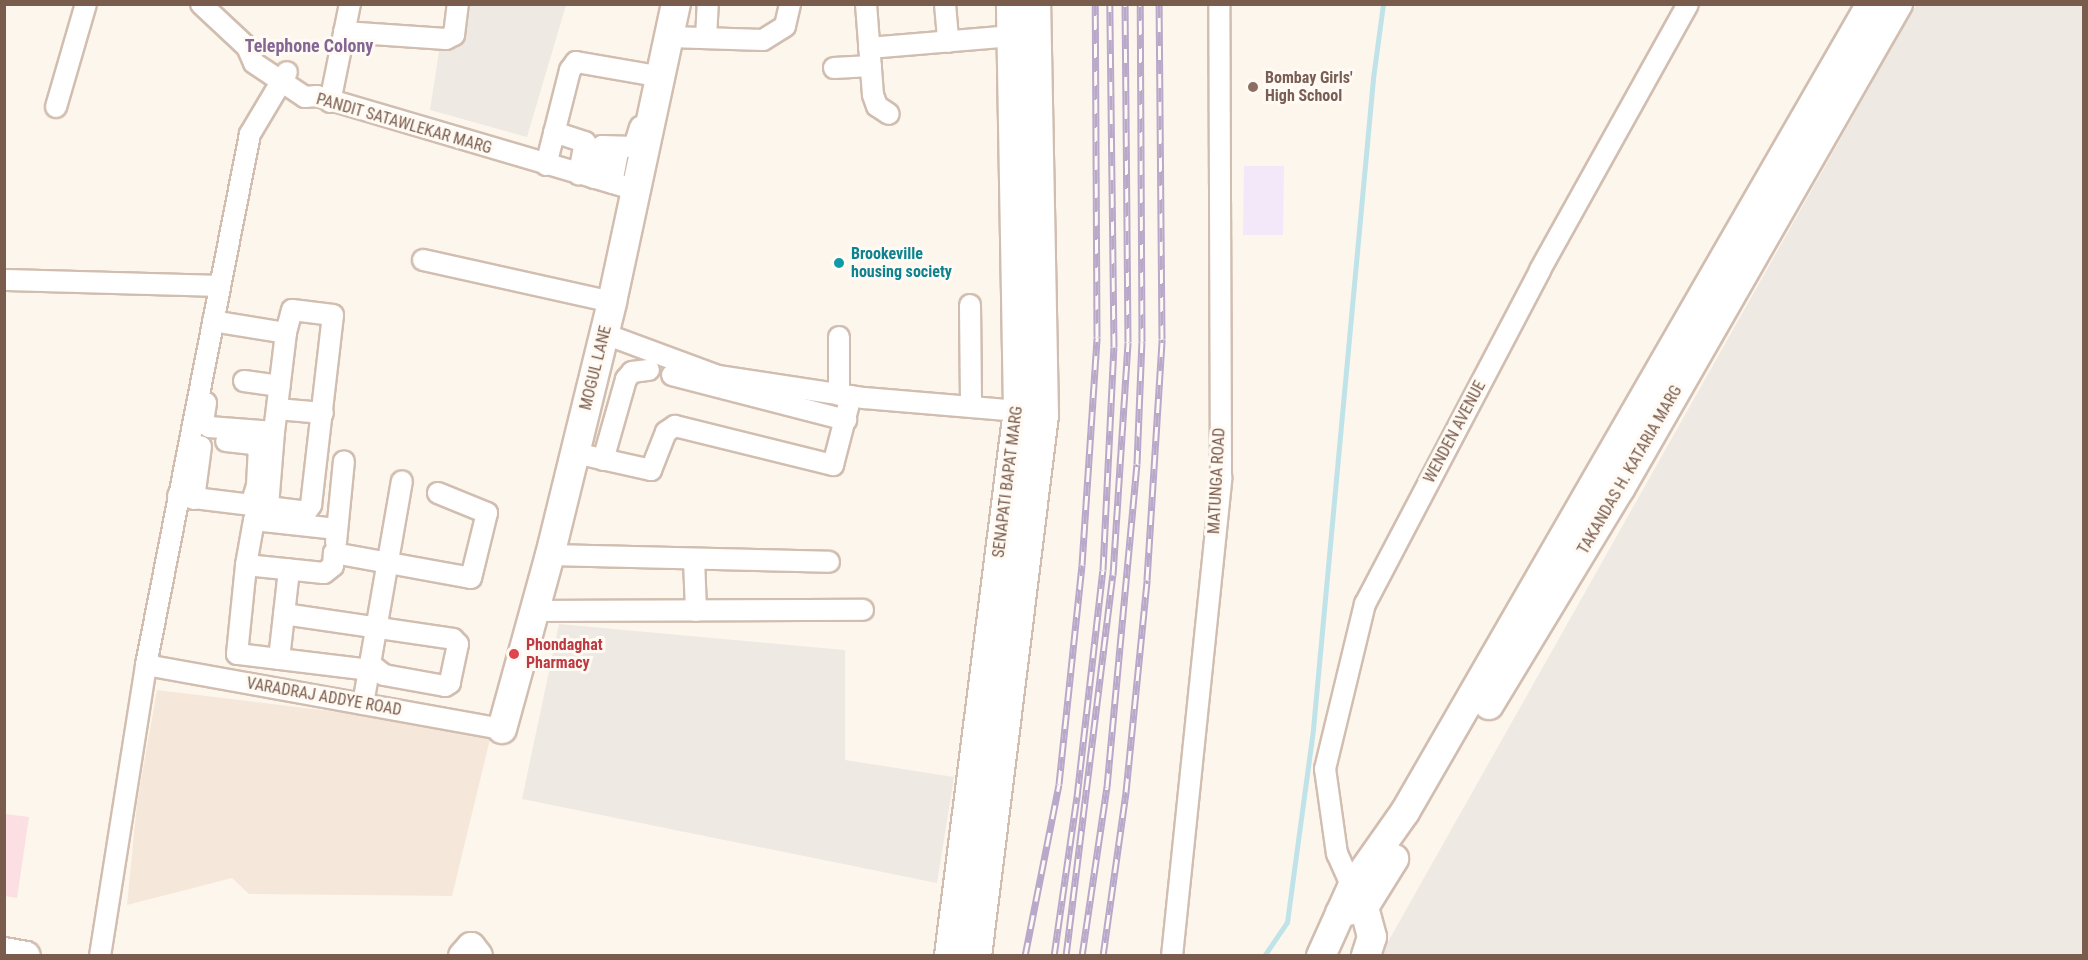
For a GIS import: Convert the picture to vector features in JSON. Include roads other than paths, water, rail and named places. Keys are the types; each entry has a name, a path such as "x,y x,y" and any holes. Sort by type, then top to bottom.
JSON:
{"main road":[{"name":"MOGUL LANE","path":"502,729 550,555 605,334 639,191 656,76 670,37 676,4"},
{"name":"SENAPATI BAPAT MARG","path":"1011,4 1012,36 1026,95"},
{"name":"SENAPATI BAPAT MARG","path":"977,956 1031,412 1026,95 1036,4"},
{"name":"TAKANDAS H. KATARIA MARG","path":"1533,613 1871,4"},
{"name":"TAKANDAS H. KATARIA MARG","path":"1321,956 1352,903 1411,817 1898,4"},
{"name":"SENAPATI BAPAT MARG","path":"949,956 1031,412"},
{"path":"1352,903 1372,937 1366,956"},
{"path":"4,952 26,956"}],"street":[{"path":"56,107 86,4"},
{"path":"323,99 344,32 350,4"},
{"path":"344,32 446,39 454,35 458,4"},
{"path":"706,38 708,4"},
{"path":"670,37 771,37 785,26 790,4"},
{"path":"866,4 874,101 889,114"},
{"path":"945,4 948,42"},
{"name":"MATUNGA ROAD","path":"1172,956 1221,478 1219,4"},
{"name":"WENDEN AVENUE","path":"1352,903 1337,854 1325,769 1365,604 1540,270 1688,4"},
{"name":"PANDIT SATAWLEKAR MARG","path":"206,6 218,24 247,47 254,63 284,77 305,97 323,99 639,191"},
{"path":"834,68 870,57 948,42 1012,36"},
{"path":"546,165 570,70 576,62 656,76"},
{"path":"274,432 209,427 203,422 219,322 220,286 250,134 284,77"},
{"path":"595,179 602,146 619,148 636,144 650,106"},
{"path":"554,132 585,141 595,179"},
{"path":"423,260 612,302"},
{"path":"4,280 220,286"},
{"path":"970,305 971,405"},
{"path":"292,310 333,315 311,505 306,512 268,507 286,333 292,310"},
{"path":"219,322 286,333"},
{"path":"100,956 146,665 186,498 219,322"},
{"path":"605,334 718,376 845,395 1031,412"},
{"path":"575,453 651,470 666,432 675,426 833,465 846,420 839,337"},
{"path":"603,460 626,379 632,372 649,370"},
{"path":"672,375 846,420"},
{"path":"244,381 280,386"},
{"path":"277,409 323,413"},
{"path":"186,498 249,506 257,485 260,455 257,446 196,437"},
{"path":"246,565 289,570 329,571 334,553 344,461"},
{"path":"363,705 402,480"},
{"path":"334,553 466,578 475,575 487,513 438,493"},
{"path":"284,614 453,639 458,648 450,683 445,686 384,675 370,667 279,659 236,652 246,565 254,520 337,529"},
{"path":"550,555 829,562"},
{"path":"694,559 696,611"},
{"path":"279,659 289,570"},
{"path":"535,611 862,610"},
{"name":"VARADRAJ ADDYE ROAD","path":"146,665 502,729"}],"waterway":[{"path":"1264,956 1287,922 1313,729 1373,78 1383,4"}],"railway":[{"path":"1025,956 1059,784 1082,565 1097,337 1095,4"},
{"path":"1054,956 1077,797 1103,570 1114,347 1110,4"},
{"path":"1066,956 1113,575 1128,342 1125,4"},
{"path":"1082,956 1107,787 1137,464 1142,342 1140,4"},
{"path":"1103,956 1126,792 1147,580 1162,339 1159,4"}],"place":[{"name":"Bombay Girls' High School","path":"1253,87"},
{"name":"Brookeville housing society","path":"839,263"},
{"name":"Phondaghat Pharmacy","path":"514,654"}],"district":[{"name":"Telephone Colony","path":"309,46"}]}
